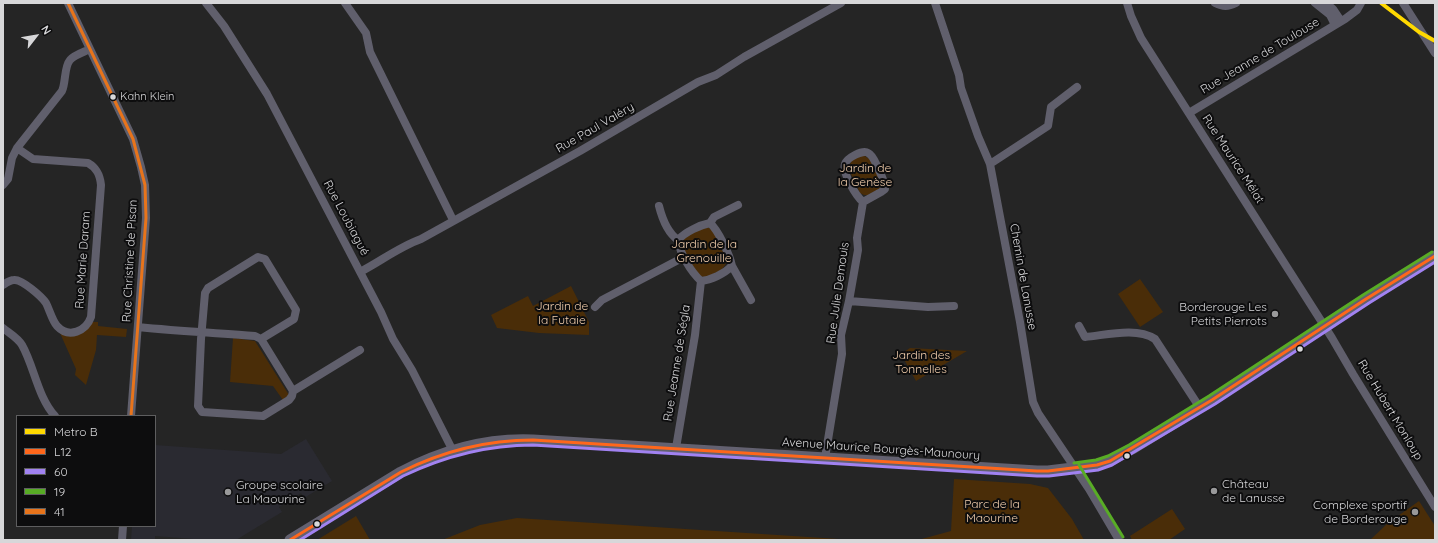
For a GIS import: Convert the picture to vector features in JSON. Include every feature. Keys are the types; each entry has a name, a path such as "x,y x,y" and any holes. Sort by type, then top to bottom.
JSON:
{"street":[{"name":"Rue Christine de Pisan","path":"68,3 133,139 141,167 144,185 146,218 131,415"},
{"name":"Rue Loubiagué","path":"206,3 224,26 268,94 382,312 393,339 435,414 453,451"},
{"path":"345,3 366,33 370,52 453,220"},
{"name":"Rue Paul Valéry","path":"360,272 379,262 387,255 420,239 580,151 698,82 716,75 744,57 841,3"},
{"name":"Chemin de Lanusse","path":"935,3 959,75 961,88 978,136 990,164 1020,322 1033,402 1038,413 1075,468 1119,540"},
{"name":"Rue Maurice Mélat","path":"1127,3 1141,38 1325,326"},
{"path":"1215,3 1227,7 1236,3"},
{"path":"1315,3 1338,23"},
{"path":"1326,3 1333,9 1338,23"},
{"name":"Rue Jeanne de Toulouse","path":"1189,113 1338,23 1357,10 1361,3"},
{"path":"1403,3 1435,53"},
{"path":"3,185 8,179 12,158 17,148 62,91 65,84 68,65 71,59 90,49"},
{"path":"990,164 1048,126 1051,107 1076,87"},
{"name":"Rue Marie Daram","path":"3,285 13,280 22,282 41,297 55,323 62,329 76,332 85,328 90,321 100,185 98,172 88,163 33,159 17,148"},
{"path":"863,152 868,152 873,158 885,182 885,189 863,202 858,198 844,171 845,164 848,159 863,152"},
{"name":"Rue Julie Demouis","path":"825,458 842,354 841,335 858,250 857,238 863,202"},
{"path":"678,240 681,236 710,223 714,217 738,205"},
{"path":"659,206 672,236 678,240 684,257 700,282 706,281 728,270 732,266"},
{"path":"710,223 714,226 731,260 732,266 751,300"},
{"name":"Avenue Maurice Bourgès-Maunoury","path":"290,540 401,472 420,462 453,451 501,441 525,440 676,448 1037,472 1097,465 1110,461 1132,449 1200,408 1435,256"},
{"path":"261,339 294,320 296,310 265,259 258,257 208,288 205,293 198,406 202,412 263,416 289,400 292,393 360,350"},
{"path":"595,307 602,300 684,257"},
{"name":"Rue Jeanne de Ségla","path":"676,448 695,335 700,282"},
{"path":"849,301 928,307 954,306"},
{"path":"1078,326 1086,337 1134,332 1149,335 1155,339 1200,408"},
{"name":"Rue Hubert Monloup","path":"1325,326 1435,507"},
{"path":"138,327 255,336 261,339 292,393"},
{"path":"3,328 21,343 53,415"},
{"path":"122,540 123,527"}],"shaded area":[{"name":"Groupe scolaire La Maourine","path":"306,439 332,481 304,498 301,493 279,507 282,512 236,540 206,540 155,536 155,540 131,540 132,527 156,527 156,445 281,454"}],"green space":[{"name":"Jardin de la Genèse","path":"863,155 871,160 881,184 879,189 868,195 860,193 849,170 852,160"},
{"name":"Jardin de la Grenouille","path":"707,227 713,230 727,260 724,266 717,272 706,277 702,277 695,270 682,246 684,239 687,236"},
{"path":"1140,279 1163,312 1140,327 1118,294"},
{"name":"Jardin de la Futaie","path":"571,286 589,322 589,335 539,333 497,328 491,315 528,296 533,306"},
{"path":"91,322 98,322 98,326 127,329 126,337 97,335 96,350 86,385 75,375 76,369 60,333 68,333"},
{"path":"233,338 255,341 289,395 283,400 273,386 230,382"},
{"name":"Jardin des Tonnelles","path":"910,348 967,351 916,381 901,354"},
{"name":"Parc de la Maourine","path":"954,479 1030,484 1048,488 1072,519 1084,540 918,540 951,531"},
{"name":"Complexe sportif de Borderouge","path":"1419,501 1435,526 1435,540 1370,540 1388,523"},
{"path":"1172,509 1185,529 1169,540 1132,540 1130,536"},
{"path":"356,516 370,540 317,540"},
{"path":"517,518 854,540 442,540 480,525"}],"metro line":[{"name":"B","path":"1381,3 1419,32 1435,41"}],"transit line":[{"name":"41","path":"68,3 133,139 145,185 146,218 131,415"},
{"name":"19","path":"1074,463 1096,460 1108,456 1129,445 1209,396 1363,295 1432,252"},
{"name":"L12","path":"290,540 401,472 433,458 465,448 498,442 533,440 1037,471 1097,465 1110,461 1212,400 1366,299 1435,256"},
{"name":"60","path":"300,540 403,476 450,457 499,447 533,445 1037,476 1098,470 1112,465 1215,404 1369,303 1435,262"},
{"name":"19","path":"1079,465 1123,537"}],"place":[{"name":"Kahn Klein","path":"113,97"},
{"name":"Borderouge Les Petits Pierrots","path":"1275,314"},
{"name":"Château de Lanusse","path":"1214,491"},
{"name":"Groupe scolaire La Maourine","path":"228,492"},
{"name":"Complexe sportif de Borderouge","path":"1415,512"}]}
